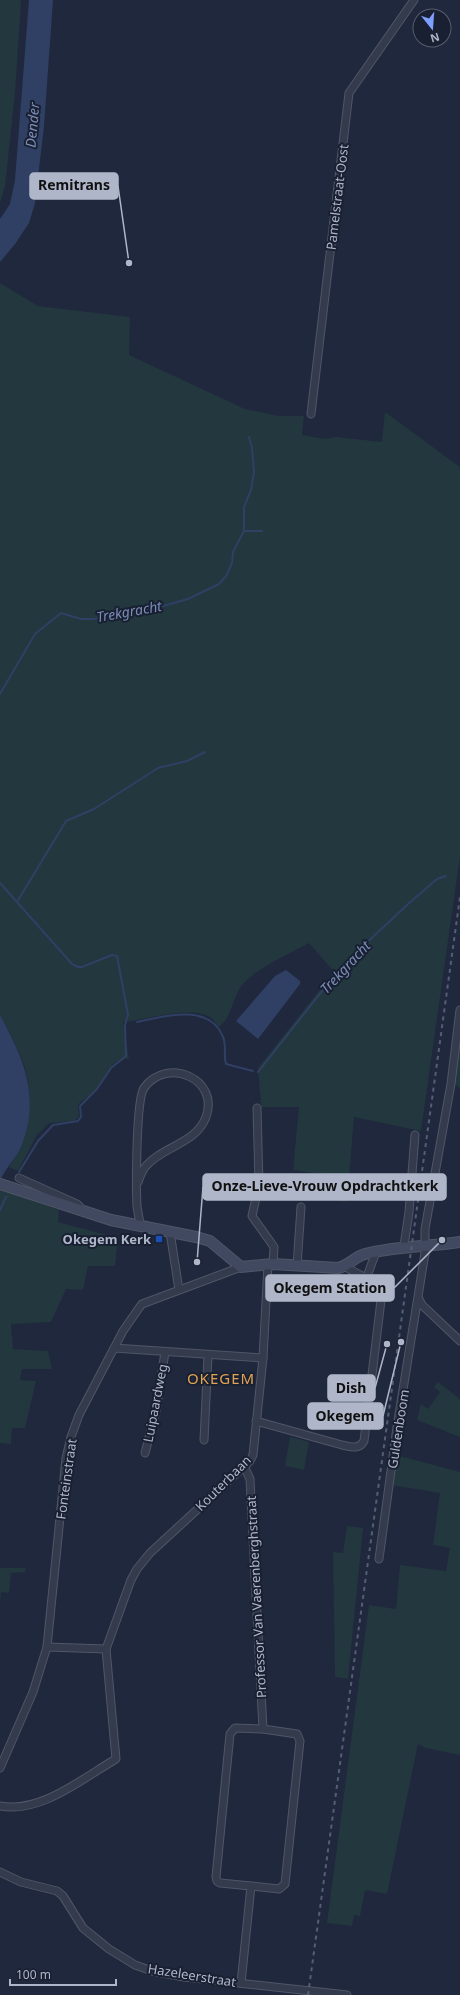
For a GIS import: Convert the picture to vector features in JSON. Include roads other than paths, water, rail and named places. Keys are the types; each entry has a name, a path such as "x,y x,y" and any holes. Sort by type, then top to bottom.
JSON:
{"main road":[{"path":"3,1185 85,1212 136,1226 196,1236 210,1241 242,1267 270,1264 338,1268 346,1267 356,1258 404,1246 425,1246 460,1242"}],"street":[{"name":"Pamelstraat-Oost","path":"311,414 349,93 414,0"},
{"name":"Guldenboom","path":"379,1559 397,1427 419,1299 425,1246 425,1229 432,1180 448,1097 460,1010"},
{"path":"136,1226 138,1182 138,1113 143,1090 159,1075 172,1072 186,1074 199,1082 205,1091 208,1101 206,1118 194,1134 145,1167 138,1182"},
{"name":"Kouterbaan","path":"0,1806 18,1807 57,1795 116,1759 106,1649 131,1580 137,1569 150,1553 244,1466 253,1455 263,1358 270,1264 274,1248 252,1216 259,1184 258,1108"},
{"path":"404,1246 415,1135"},
{"path":"19,1178 77,1204 85,1212"},
{"path":"298,1266 301,1207"},
{"path":"170,1232 179,1290"},
{"path":"366,1279 376,1252"},
{"name":"Fonteinstraat","path":"0,1768 2,1760 33,1692 47,1647 66,1458 71,1437 79,1416 123,1331 142,1304 242,1267"},
{"path":"256,1421 354,1448 362,1444 364,1441 382,1300 381,1288 346,1267"},
{"path":"419,1299 422,1305 460,1341"},
{"path":"114,1348 208,1356 263,1358"},
{"name":"Luipaardweg","path":"145,1453 156,1411 164,1352"},
{"path":"204,1440 208,1356"},
{"name":"Professor Van Vaerenberghstraat","path":"244,1466 250,1479 263,1729"},
{"path":"47,1647 106,1649"},
{"path":"235,1728 263,1729 297,1734 300,1741 285,1884 279,1889 220,1883 217,1881 216,1877 230,1734 235,1728"},
{"name":"Hazeleerstraat","path":"0,1872 16,1881 57,1891 63,1896 83,1928 109,1949 135,1965 163,1973 347,1995"},
{"path":"241,1983 251,1886"}],"water":[{"name":"Dender","path":"29,0 53,0 44,126 35,203 29,223 15,244 0,262 0,219 10,204 15,180"},
{"path":"286,970 300,981 300,984 258,1039 236,1021 275,976"},
{"path":"0,1015 16,1047 27,1079 30,1111 27,1129 21,1147 0,1181"}],"waterway":[{"path":"244,531 244,507 251,490 254,472 252,448 249,437"},
{"name":"Trekgracht","path":"0,694 35,634 61,613 81,619 93,619 156,608 188,599 219,584 226,576 232,563 233,552 244,531 262,531"},
{"path":"17,902 66,821 94,809 158,768 187,761 205,752"},
{"name":"Trekgracht","path":"258,1072 341,967 408,904 437,879 446,876"},
{"name":"Trekgracht","path":"0,883 72,964 82,967 112,955 117,956 128,1015 125,1025 126,1056 111,1068 97,1089 80,1106 81,1117 78,1121 53,1125 38,1141 19,1172"},
{"name":"Trekgracht","path":"137,1022 185,1014 208,1019 217,1026 223,1037 225,1044 226,1064 253,1071"},
{"name":"Trekgracht","path":"0,1210 6,1197"}],"railway":[{"path":"308,1995 460,897"}],"place":[{"name":"Remitrans","path":"129,263"},
{"name":"Okegem Kerk","path":"159,1239"},
{"name":"Okegem Station","path":"442,1240"},
{"name":"Onze-Lieve-Vrouw Opdrachtkerk","path":"197,1262"},
{"name":"Okegem","path":"401,1342"},
{"name":"Dish","path":"387,1344"}],"district":[{"name":"OKEGEM","path":"221,1378"}]}
